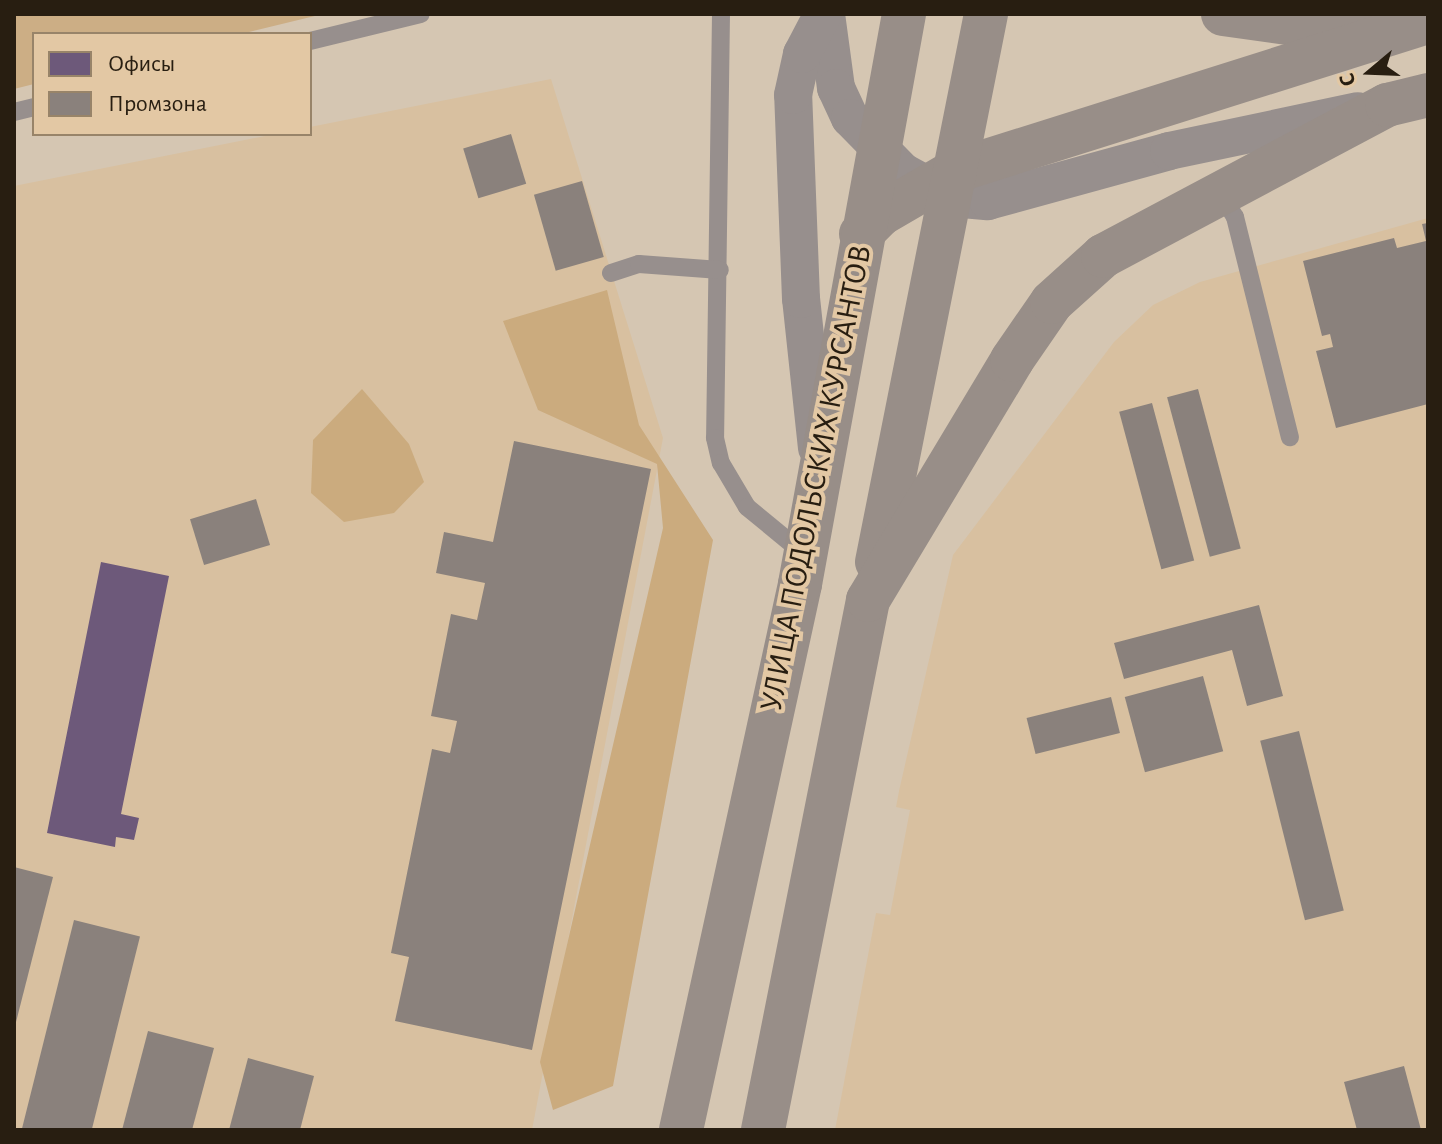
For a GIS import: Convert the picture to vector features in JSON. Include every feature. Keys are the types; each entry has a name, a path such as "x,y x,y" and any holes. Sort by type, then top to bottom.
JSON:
{"main road":[{"path":"861,234 904,14"},
{"path":"763,1130 872,592 943,185 986,14"},
{"path":"1223,14 1377,35"},
{"name":"УЛИЦА ПОДОЛЬСКИХ КУРСАНТОВ","path":"681,1130 805,555 819,460 861,234 943,185 1377,35 1428,22"},
{"path":"872,592 1052,302 1103,256 1220,193 1408,100"}],"street":[{"path":"824,14 836,88 850,118 878,150 943,185 988,201 1169,151 1408,100"},
{"path":"819,460 801,299 793,95 802,54 824,14"}],"lane":[{"path":"312,41 421,14"},
{"path":"721,14 720,270 715,438 721,463 747,507 805,555"},
{"path":"1220,193 1235,217 1290,437"},
{"path":"611,273 639,264 720,270"}],"shaded area":[{"path":"14,14 323,14 249,32 32,32 32,84 14,89"},
{"path":"551,79 663,438 532,1130 14,1130 14,186 265,136 312,136 312,127"},
{"path":"1428,218 1428,1130 835,1130 876,913 890,915 910,810 896,807 953,555 1114,342 1153,305 1200,282"},
{"path":"607,290 639,425 713,540 613,1086 553,1110 540,1062 663,528 657,464 538,410 503,321"},
{"path":"362,389 409,444 424,482 394,513 344,522 311,493 313,440"}],"building: Офисы":[{"path":"101,562 169,576 121,814 139,818 134,840 116,837 115,847 47,833"}],"building: Промзона":[{"path":"511,134 526,184 478,198 463,149"},
{"path":"582,181 604,257 556,271 534,195"},
{"path":"1428,223 1428,404 1336,428 1316,351 1333,347 1330,334 1322,336 1303,261 1394,238 1397,248 1426,241 1422,224"},
{"path":"1198,389 1241,548 1210,557 1167,397"},
{"path":"1152,403 1194,560 1161,569 1119,412"},
{"path":"514,441 651,469 532,1050 395,1021 409,957 391,953 432,749 450,753 457,721 431,716 451,614 477,620 485,583 436,573 444,532 493,542"},
{"path":"256,499 270,545 204,565 190,519"},
{"path":"1259,605 1283,696 1247,706 1232,650 1124,679 1114,643"},
{"path":"1203,676 1223,751 1145,772 1125,697"},
{"path":"1111,697 1120,733 1036,754 1027,718"},
{"path":"1299,731 1344,911 1305,920 1260,741"},
{"path":"14,867 53,877 15,1026 14,1026"},
{"path":"74,920 140,936 92,1130 22,1130"},
{"path":"148,1031 214,1048 192,1130 122,1130"},
{"path":"248,1058 314,1076 300,1130 229,1130"},
{"path":"1404,1066 1421,1130 1357,1130 1344,1082"}]}
